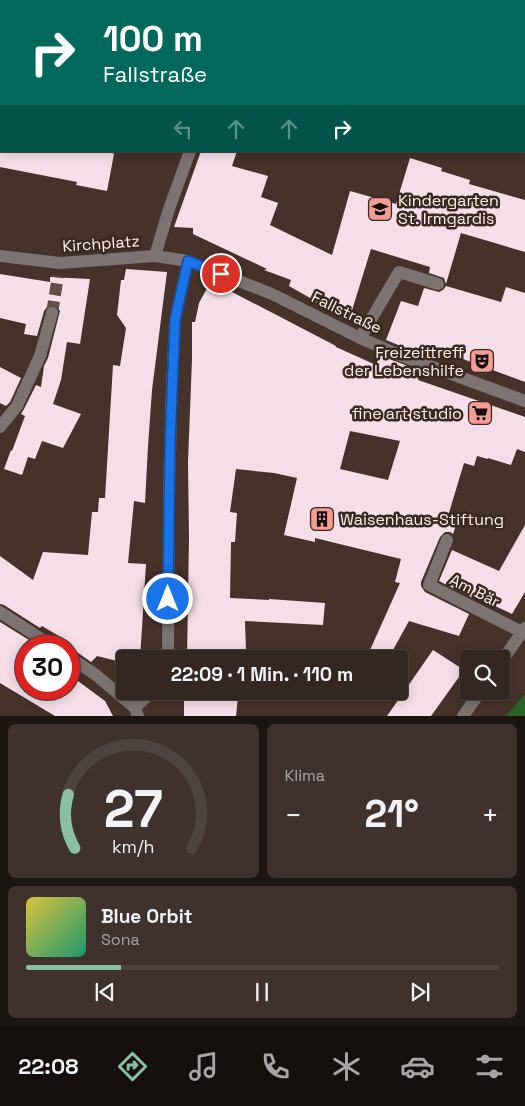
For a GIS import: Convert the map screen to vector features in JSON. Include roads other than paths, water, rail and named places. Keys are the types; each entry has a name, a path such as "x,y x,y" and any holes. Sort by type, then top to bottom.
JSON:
{"street":[{"name":"Kirchplatz","path":"0,256 60,262 155,256 169,209 190,152"},
{"name":"Fallstraße","path":"155,256 188,261 272,294 360,338 397,354 525,401"},
{"path":"168,650 169,499 175,320 188,261"},
{"path":"58,276 60,262"},
{"path":"360,338 400,272 438,284"},
{"path":"0,427 17,406 40,356 52,313"},
{"name":"Am Bär","path":"447,540 429,584 524,630 510,650"},
{"path":"0,612 35,635"},
{"path":"80,664 96,675 137,712 146,700"},
{"path":"463,716 475,700"}],"tunnel":[{"path":"52,313 58,276"}],"place":[{"name":"Kindergarten St. Irmgardis","path":"380,209"},
{"name":"Freizeittreff der Lebenshilfe","path":"482,361"},
{"name":"fine art studio","path":"480,413"},
{"name":"Waisenhaus-Stiftung","path":"322,519"}]}
